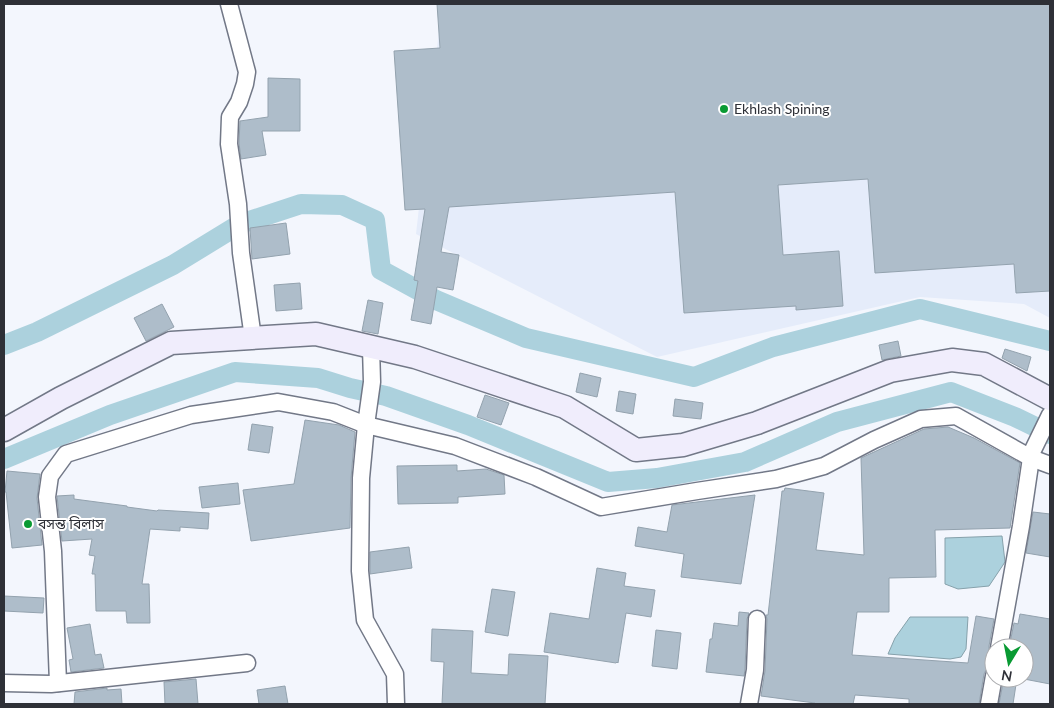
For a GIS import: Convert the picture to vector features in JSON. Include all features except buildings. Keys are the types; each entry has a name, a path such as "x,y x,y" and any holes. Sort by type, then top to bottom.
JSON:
{"street":[{"path":"229,4 247,72 239,102 230,118 229,144 238,204 241,253 253,338"},
{"path":"4,430 62,398 171,343 316,334 415,357 565,407 636,450 683,445 757,423 890,371 952,360 984,364 1050,399"},
{"path":"371,347 372,382 361,478 360,571 365,620 395,674 396,704"},
{"path":"58,683 53,551 47,497 50,476 66,454 191,415 278,402 333,412 455,446 536,477 600,507 697,490 776,479 824,466 874,440 921,419 956,416 1050,465"},
{"path":"1001,638 1032,454 1050,415"},
{"path":"748,704 755,670 758,619"},
{"path":"4,683 51,684 247,664"},
{"path":"989,704 992,688"}],"shaded area":[{"name":"Ekhlash Spining","path":"442,4 1050,4 1050,318 1024,304 920,297 657,357 416,234"}],"water":[{"path":"1002,536 1005,562 989,586 958,589 945,584 945,538"},
{"path":"910,617 968,617 966,649 961,657 950,659 888,654 895,638"}],"waterway":[{"path":"4,345 37,332 173,265 240,224 301,204 342,205 375,220 381,270 436,300 526,338 694,377 773,347 920,309 1050,341"},
{"path":"4,459 110,415 235,372 318,378 386,396 468,425 608,482 657,478 745,462 837,422 951,392 1015,417 1050,434"}],"place":[{"name":"Ekhlash Spining","path":"724,109"},
{"name":"বসন্ত বিলাস","path":"28,524"}]}
